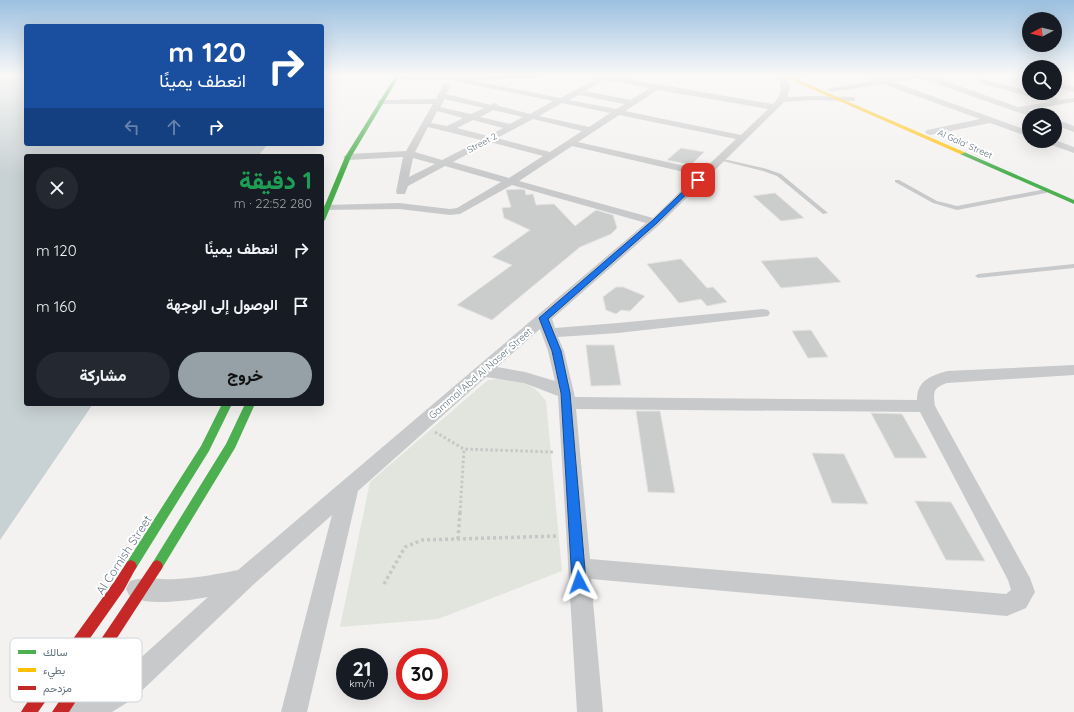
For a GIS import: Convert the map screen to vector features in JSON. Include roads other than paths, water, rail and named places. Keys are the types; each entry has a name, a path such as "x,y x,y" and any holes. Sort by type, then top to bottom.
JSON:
{"street":[{"path":"351,134 371,108"},
{"path":"324,214 348,157 377,108"},
{"path":"399,206 409,154 435,108"},
{"path":"453,108 472,117 511,127"},
{"path":"449,128 490,108"},
{"path":"497,108 590,130"},
{"name":"Street 2","path":"402,185 546,108"},
{"path":"601,108 743,138"},
{"path":"326,208 399,206 444,212 456,212 511,181 624,108"},
{"name":"Gammal Abd Al Naser Street","path":"142,673 245,578 421,424 483,371 546,326 774,108"},
{"name":"Al Gala' Street","path":"864,108 1046,191 1074,202"},
{"name":"Al Gala' Street","path":"874,108 1074,193"},
{"path":"959,108 982,116 997,115 1022,130"},
{"path":"1012,108 1022,110"},
{"path":"930,132 1017,110"},
{"path":"425,124 449,128 551,155"},
{"path":"1062,124 1072,127"},
{"path":"570,143 705,174"},
{"path":"1062,146 1074,150"},
{"path":"348,157 409,154 655,222"},
{"path":"590,712 566,398 556,351 546,326 618,328 763,313"},
{"path":"578,568 989,605 1007,605 1018,600 1023,592 1019,578 926,406 924,394 927,386 935,380 947,377 1074,370"},
{"path":"483,371 526,377 547,384 566,398 926,406"},
{"name":"Al Cornish Street","path":"88,638 205,448 226,406"},
{"name":"Al Cornish Street","path":"104,638 143,589 231,445 249,406"},
{"path":"294,712 349,487"},
{"name":"Gammal Abd Al Naser Street","path":"119,586 166,590 192,589 245,578"},
{"name":"Al Cornish Street","path":"46,710 52,702"},
{"name":"Gammal Abd Al Naser Street","path":"70,712 98,705 103,702"}],"lane":[{"path":"721,159 779,175 825,213"},
{"path":"897,181 935,202 957,208 1046,191"},
{"path":"978,276 1074,266"}]}
